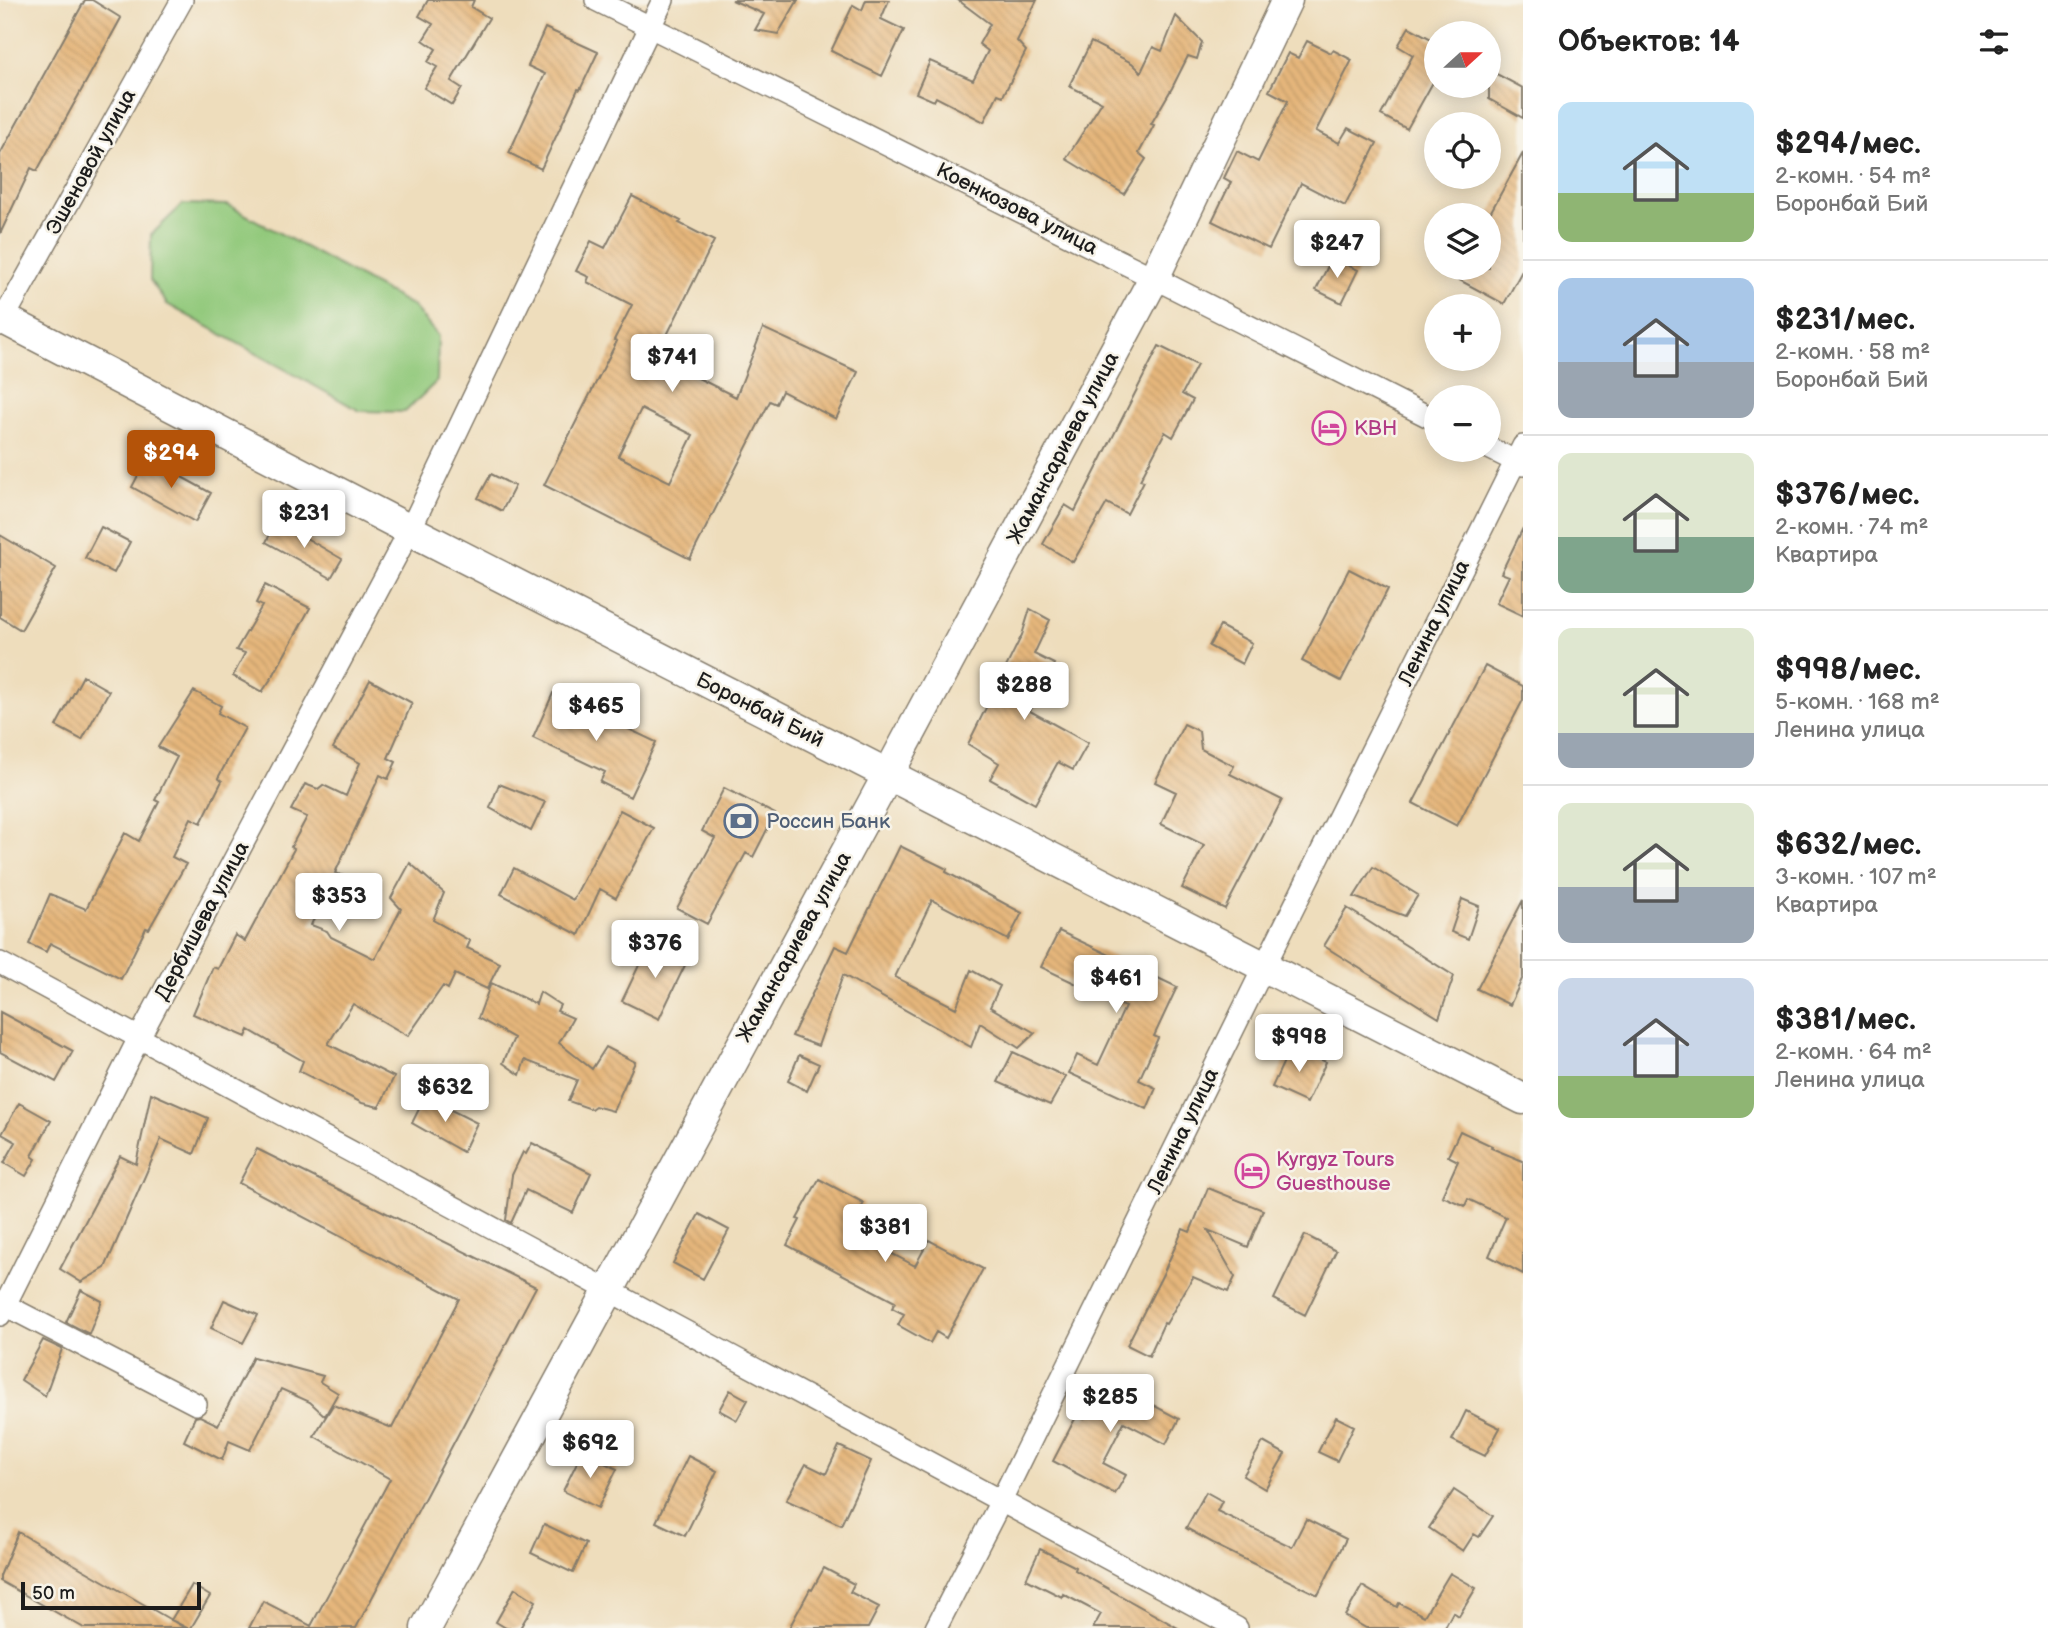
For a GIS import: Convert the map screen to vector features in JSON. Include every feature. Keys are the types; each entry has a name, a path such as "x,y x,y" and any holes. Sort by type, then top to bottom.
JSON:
{"main road":[{"name":"Жамансариева улица","path":"426,1628 1154,278 1287,0"},
{"name":"Боронбай Бий","path":"1,320 1523,1099"}],"street":[{"name":"Эшеновой улица","path":"1,320 182,0"},
{"name":"Коенкозова улица","path":"596,0 1424,414"},
{"path":"649,25 663,0"},
{"name":"Дербишева улица","path":"2,1310 139,1038 410,530 649,25"},
{"path":"1501,451 1520,457"},
{"name":"Ленина улица","path":"936,1628 1520,457"},
{"path":"0,963 1237,1628"},
{"path":"2,1310 196,1404"}],"green space":[{"path":"183,204 228,205 413,306 438,336 437,381 405,412 360,411 167,304 150,280 151,235"}],"building":[{"path":"85,0 92,0 121,18 37,171 31,168 0,234 0,154"},
{"path":"428,0 474,0 471,7 489,18 451,81 462,88 452,105 424,88 437,67 428,62 436,49 423,40 433,24 419,16"},
{"path":"732,0 798,0 778,34 755,30 764,14"},
{"path":"866,0 889,0 881,19 904,30 882,76 831,51 853,5 862,10"},
{"path":"958,0 1037,0 1017,41 1026,51 1003,96 998,94 984,122 936,97 934,101 916,93 930,61 973,80 988,51 979,44 990,24"},
{"path":"1176,16 1202,42 1197,59 1188,56 1151,124 1154,125 1139,153 1146,159 1124,194 1066,159 1102,102 1069,86 1091,42 1132,63 1141,72 1153,47 1162,51"},
{"path":"1409,27 1424,35 1424,98 1407,129 1381,115 1413,55 1398,46"},
{"path":"545,28 598,52 541,169 509,153 545,74 528,66"},
{"path":"1307,41 1352,60 1316,131 1339,143 1348,128 1377,143 1345,206 1301,183 1269,249 1212,221 1231,182 1224,178 1237,151 1258,162 1288,101 1269,91 1288,53 1298,58"},
{"path":"1502,77 1523,88 1523,118 1489,99 1502,98"},
{"path":"1523,153 1523,269 1504,304 1501,302 1501,294 1485,294 1459,280 1501,280 1501,203 1496,203"},
{"path":"632,196 714,241 656,357 736,397 763,328 858,372 836,419 782,391 776,404 770,401 690,559 544,485 617,341 614,340 632,305 587,282 589,277 576,271 591,241 605,248","holes":["641,409 693,435 670,482 618,456"]},
{"path":"1332,258 1358,270 1342,303 1316,290"},
{"path":"1159,346 1197,365 1182,394 1193,400 1173,437 1165,432 1140,480 1144,481 1127,514 1107,503 1073,562 1043,544 1065,505 1075,511"},
{"path":"147,458 211,493 195,522 132,487"},
{"path":"491,474 515,486 502,511 478,498"},
{"path":"277,521 342,559 331,578 266,542"},
{"path":"101,527 130,542 114,573 85,558"},
{"path":"1523,528 1523,616 1496,603 1509,576 1501,573"},
{"path":"0,535 56,568 21,630 0,617"},
{"path":"1349,569 1388,589 1341,681 1302,661"},
{"path":"265,585 310,608 262,692 233,676 245,653 236,650 262,606 256,603"},
{"path":"1030,609 1050,620 1034,654 1054,664 1030,711 1088,743 1073,770 1058,762 1035,804 990,779 999,763 968,744 1022,635"},
{"path":"1220,626 1252,643 1242,664 1209,646"},
{"path":"1485,666 1523,686 1523,700 1457,826 1413,803"},
{"path":"83,676 109,691 82,740 56,726"},
{"path":"370,680 412,703 388,758 396,762 388,779 380,775 335,873 356,880 350,899 327,889 311,925 327,931 331,937 375,959 401,909 391,898 410,863 444,893 433,920 470,941 467,948 500,963 487,989 455,974 448,989 443,986 408,1036 353,1004 328,1044 394,1077 379,1107 362,1103 299,1071 303,1061 249,1030 246,1037 193,1014 213,967 218,969 235,935 245,941 294,849 291,847 307,817 291,810 305,784 318,789 323,785 346,796 360,763 333,748"},
{"path":"194,691 221,706 218,713 245,728 218,778 222,781 201,823 191,818 172,857 186,864 149,929 146,928 121,979 50,943 46,952 29,944 50,894 86,909 125,833 139,841 159,802 155,800 177,757 158,747"},
{"path":"553,693 656,742 630,797 600,782 605,772 533,738"},
{"path":"1184,724 1199,731 1201,749 1234,766 1230,774 1282,800 1225,909 1182,888 1204,845 1161,824 1176,792 1155,782"},
{"path":"499,784 545,802 531,831 490,808"},
{"path":"724,788 775,814 753,857 746,853 707,924 677,908 715,838 702,831"},
{"path":"620,810 654,828 616,898 600,889 579,935 501,894 514,868 573,900"},
{"path":"900,846 947,869 946,872 1022,913 1008,940 932,900 895,977 956,1008 971,970 1000,986 990,1007 1035,1033 1019,1048 980,1023 971,1047 843,975 818,1046 792,1036 835,946 848,952"},
{"path":"1373,867 1418,895 1405,916 1354,897"},
{"path":"1462,899 1479,906 1468,939 1451,932"},
{"path":"1523,900 1523,977 1510,1005 1477,989"},
{"path":"1347,908 1454,976 1439,1018 1324,946"},
{"path":"1059,931 1177,987 1154,1036 1158,1038 1139,1080 1156,1088 1147,1109 1069,1073 1077,1055 1098,1065 1125,1007 1041,967"},
{"path":"651,940 688,959 659,1019 622,1001"},
{"path":"491,983 536,1004 540,992 560,1005 557,1011 573,1018 559,1043 592,1069 606,1047 635,1062 613,1111 595,1106 591,1109 568,1101 577,1080 525,1060 520,1075 503,1063 514,1038 478,1018"},
{"path":"0,1012 73,1051 56,1082 0,1052"},
{"path":"1291,1046 1326,1062 1307,1103 1272,1087"},
{"path":"1013,1052 1066,1077 1050,1105 998,1082"},
{"path":"799,1055 819,1064 807,1091 788,1081"},
{"path":"151,1093 208,1118 194,1154 161,1139 105,1268 81,1282 60,1269 120,1156 136,1164"},
{"path":"425,1097 477,1123 463,1152 412,1123"},
{"path":"19,1103 51,1121 32,1156 36,1159 26,1176 4,1163 16,1142 2,1134"},
{"path":"1460,1131 1523,1161 1523,1274 1489,1256 1506,1217 1468,1199 1465,1206 1442,1196 1458,1161 1448,1156"},
{"path":"532,1143 591,1173 573,1213 526,1190 511,1223 506,1220 512,1175 523,1152 526,1154"},
{"path":"257,1149 536,1287 356,1628 249,1628 263,1601 311,1626 390,1479 314,1436 333,1405 392,1428 459,1299 239,1183"},
{"path":"819,1179 864,1203 849,1231 915,1266 929,1240 983,1269 946,1338 936,1332 930,1343 898,1325 904,1314 892,1308 895,1302 787,1245 800,1220 797,1219"},
{"path":"1208,1188 1263,1210 1248,1247 1208,1230 1235,1277 1228,1292 1193,1277 1166,1324 1164,1323 1149,1356 1127,1345 1183,1229 1190,1232"},
{"path":"699,1214 729,1230 703,1279 673,1263"},
{"path":"1305,1235 1336,1251 1305,1315 1274,1299"},
{"path":"81,1290 102,1301 89,1334 66,1322"},
{"path":"224,1300 258,1315 243,1343 211,1328"},
{"path":"43,1340 62,1349 45,1396 21,1380"},
{"path":"253,1357 323,1376 320,1382 338,1393 325,1416 310,1402 281,1389 250,1450 229,1441 222,1460 184,1441 195,1417 200,1416 218,1425"},
{"path":"1108,1378 1179,1419 1166,1444 1124,1422 1103,1463 1126,1475 1115,1494 1053,1461 1077,1415 1084,1419"},
{"path":"730,1390 748,1400 737,1420 719,1410"},
{"path":"1466,1411 1500,1428 1485,1456 1452,1440"},
{"path":"1336,1417 1354,1426 1337,1461 1318,1452"},
{"path":"1263,1442 1285,1454 1265,1489 1243,1476"},
{"path":"839,1446 871,1461 841,1525 786,1500 806,1464 826,1474"},
{"path":"582,1452 617,1469 598,1508 563,1491"},
{"path":"688,1456 717,1471 685,1536 656,1522"},
{"path":"1454,1490 1493,1516 1479,1537 1474,1534 1463,1551 1429,1528"},
{"path":"1206,1492 1222,1501 1217,1511 1292,1547 1306,1519 1346,1539 1318,1595 1186,1528"},
{"path":"544,1524 586,1544 573,1573 531,1553"},
{"path":"18,1532 185,1628 84,1628 0,1581"},
{"path":"1040,1549 1076,1567 1075,1570 1178,1628 1093,1628 1101,1614 1026,1579"},
{"path":"824,1568 854,1584 850,1592 879,1607 868,1628 789,1628"},
{"path":"1450,1573 1476,1588 1459,1616 1453,1612 1446,1628 1366,1628 1345,1616 1362,1586 1397,1607 1399,1603 1424,1616"},
{"path":"192,1585 210,1596 191,1628 187,1628 171,1620"},
{"path":"515,1588 536,1601 520,1628 506,1628 496,1622"}],"place":[{"name":"KBH","path":"1329,428"},
{"name":"Россин Банк","path":"741,821"},
{"name":"Kyrgyz Tours Guesthouse","path":"1252,1171"}]}
